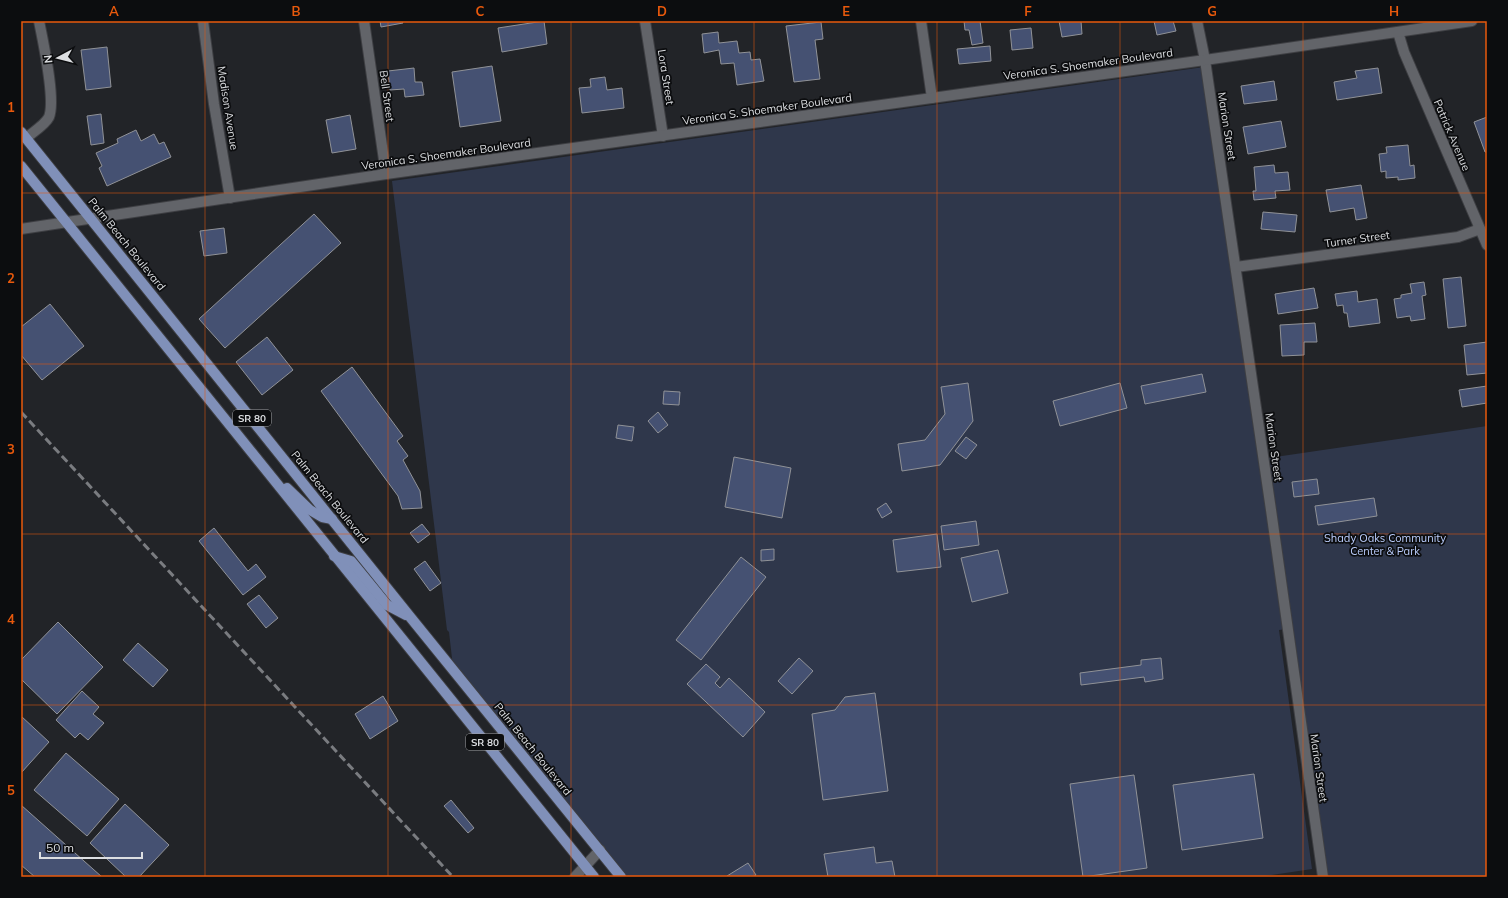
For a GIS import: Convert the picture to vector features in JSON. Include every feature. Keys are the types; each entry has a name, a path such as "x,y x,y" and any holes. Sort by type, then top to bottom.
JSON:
{"main road":[{"name":"Palm Beach Boulevard","path":"24,135 411,618 621,877"},
{"name":"SR 80","path":"21,166 594,877"},
{"path":"235,432 250,443 288,490 310,510 322,517 332,519"},
{"path":"334,556 351,561 387,605 411,618"}],"street":[{"path":"24,135 49,117 51,103 50,81 40,21"},
{"name":"Madison Avenue","path":"203,21 214,104 230,198"},
{"name":"Bell Street","path":"364,21 386,174"},
{"name":"Lora Street","path":"645,21 663,136"},
{"path":"921,21 932,98"},
{"name":"Marion Street","path":"1197,21 1205,60 1236,267 1322,877"},
{"name":"Veronica S. Shoemaker Boulevard","path":"21,229 386,174 1205,60 1471,21"},
{"name":"Patrick Avenue","path":"1398,32 1404,52 1487,245"},
{"name":"Turner Street","path":"1236,267 1458,238 1480,229"},
{"path":"575,877 600,850"}],"green space":[{"path":"1204,67 1286,629 1279,630 1312,869 1259,877 624,877 453,667 449,632 447,630 392,181"},
{"name":"Shady Oaks Community Center & Park","path":"1487,426 1487,877 1328,877 1269,458"}],"building":[{"path":"380,21 402,21 403,23 381,27"},
{"path":"544,21 547,44 502,52 498,28"},
{"path":"964,21 980,21 983,43 972,45 969,30 965,30"},
{"path":"1059,21 1081,21 1082,34 1062,37"},
{"path":"1154,21 1173,21 1176,31 1157,35"},
{"path":"821,22 823,39 815,40 820,79 794,82 786,26"},
{"path":"1031,28 1033,48 1012,50 1010,30"},
{"path":"718,32 719,43 737,41 739,53 750,52 751,60 760,59 764,81 737,85 734,63 721,64 719,50 704,53 702,34"},
{"path":"990,46 991,61 959,64 957,49"},
{"path":"107,47 111,87 86,90 81,50"},
{"path":"492,66 501,121 460,127 452,72"},
{"path":"414,68 415,82 422,82 424,95 405,97 404,89 390,90 388,71"},
{"path":"1378,68 1382,93 1337,100 1334,82 1357,78 1355,71"},
{"path":"605,77 607,90 622,88 624,108 582,113 579,88 591,87 590,79"},
{"path":"1274,81 1277,100 1244,104 1241,86"},
{"path":"101,114 104,143 91,145 87,116"},
{"path":"350,115 356,149 332,153 326,120"},
{"path":"1487,117 1487,152 1485,152 1474,122"},
{"path":"1281,121 1286,147 1248,154 1243,127"},
{"path":"136,130 141,141 154,134 159,144 164,142 171,157 107,186 99,168 102,166 96,153 118,143 117,139"},
{"path":"1408,145 1410,166 1414,165 1415,178 1398,180 1398,177 1386,178 1386,171 1381,172 1379,154 1387,153 1386,147"},
{"path":"1274,165 1275,173 1288,172 1290,190 1275,191 1276,198 1254,200 1253,191 1256,191 1254,167"},
{"path":"1361,185 1367,218 1356,220 1354,208 1330,212 1326,190"},
{"path":"1263,212 1297,215 1295,232 1261,229"},
{"path":"314,214 341,243 225,348 199,319"},
{"path":"224,228 227,253 204,256 200,231"},
{"path":"1461,277 1466,326 1448,328 1443,279"},
{"path":"1424,282 1426,295 1422,296 1425,319 1411,321 1410,316 1397,318 1394,299 1401,298 1401,295 1412,293 1410,284"},
{"path":"1314,288 1318,308 1278,314 1275,294"},
{"path":"1357,291 1358,302 1377,299 1380,323 1349,327 1347,313 1344,313 1343,305 1337,306 1335,294"},
{"path":"50,304 84,346 42,380 21,355 21,327"},
{"path":"1315,323 1317,342 1304,342 1304,355 1282,356 1280,325"},
{"path":"267,337 293,370 262,395 236,362"},
{"path":"1487,342 1487,373 1467,375 1464,345"},
{"path":"352,367 403,436 397,441 408,456 403,460 420,491 422,508 402,509 398,496 321,391"},
{"path":"1202,374 1206,392 1145,404 1141,386"},
{"path":"968,383 973,421 940,465 902,471 898,444 925,440 945,414 941,387"},
{"path":"1120,383 1127,408 1060,426 1053,401"},
{"path":"1487,386 1487,403 1462,407 1459,390"},
{"path":"664,391 680,392 679,405 663,404"},
{"path":"658,412 668,425 658,433 648,421"},
{"path":"618,425 634,427 632,441 616,438"},
{"path":"966,437 977,445 966,459 955,451"},
{"path":"734,457 791,468 782,518 725,507"},
{"path":"1317,479 1319,494 1294,497 1292,482"},
{"path":"1374,498 1377,516 1318,525 1315,506"},
{"path":"886,503 892,512 882,518 877,509"},
{"path":"976,521 979,545 944,550 941,526"},
{"path":"422,524 430,534 418,543 410,533"},
{"path":"214,528 248,571 256,564 266,577 243,595 199,541"},
{"path":"937,534 941,567 897,572 893,540"},
{"path":"774,549 774,560 761,561 761,550"},
{"path":"998,550 1008,593 972,602 961,558"},
{"path":"741,557 766,577 701,660 676,640"},
{"path":"425,561 441,583 430,591 414,569"},
{"path":"259,595 278,618 266,628 247,604"},
{"path":"58,622 103,667 57,714 21,679 21,660"},
{"path":"138,643 168,670 153,687 123,660"},
{"path":"799,658 813,671 792,694 778,681"},
{"path":"1161,658 1163,679 1145,682 1144,677 1081,685 1080,673 1141,665 1141,660"},
{"path":"706,664 720,677 715,683 720,688 729,678 765,712 743,737 687,684"},
{"path":"82,691 99,707 93,714 104,723 88,740 80,733 75,738 56,720"},
{"path":"875,693 888,791 823,800 812,714 835,710 845,697"},
{"path":"383,696 398,721 370,739 355,714"},
{"path":"21,716 49,742 21,773"},
{"path":"66,753 119,799 87,836 34,790"},
{"path":"1254,774 1263,838 1182,850 1173,785"},
{"path":"1134,775 1147,868 1083,877 1070,784"},
{"path":"451,800 474,828 468,833 444,806"},
{"path":"125,804 169,845 139,877 126,877 90,843"},
{"path":"21,805 102,877 35,877 21,865"},
{"path":"874,847 876,863 892,861 895,877 828,877 824,854"},
{"path":"748,863 756,875 753,877 727,876"}],"railway":[{"path":"21,412 453,877"}]}
